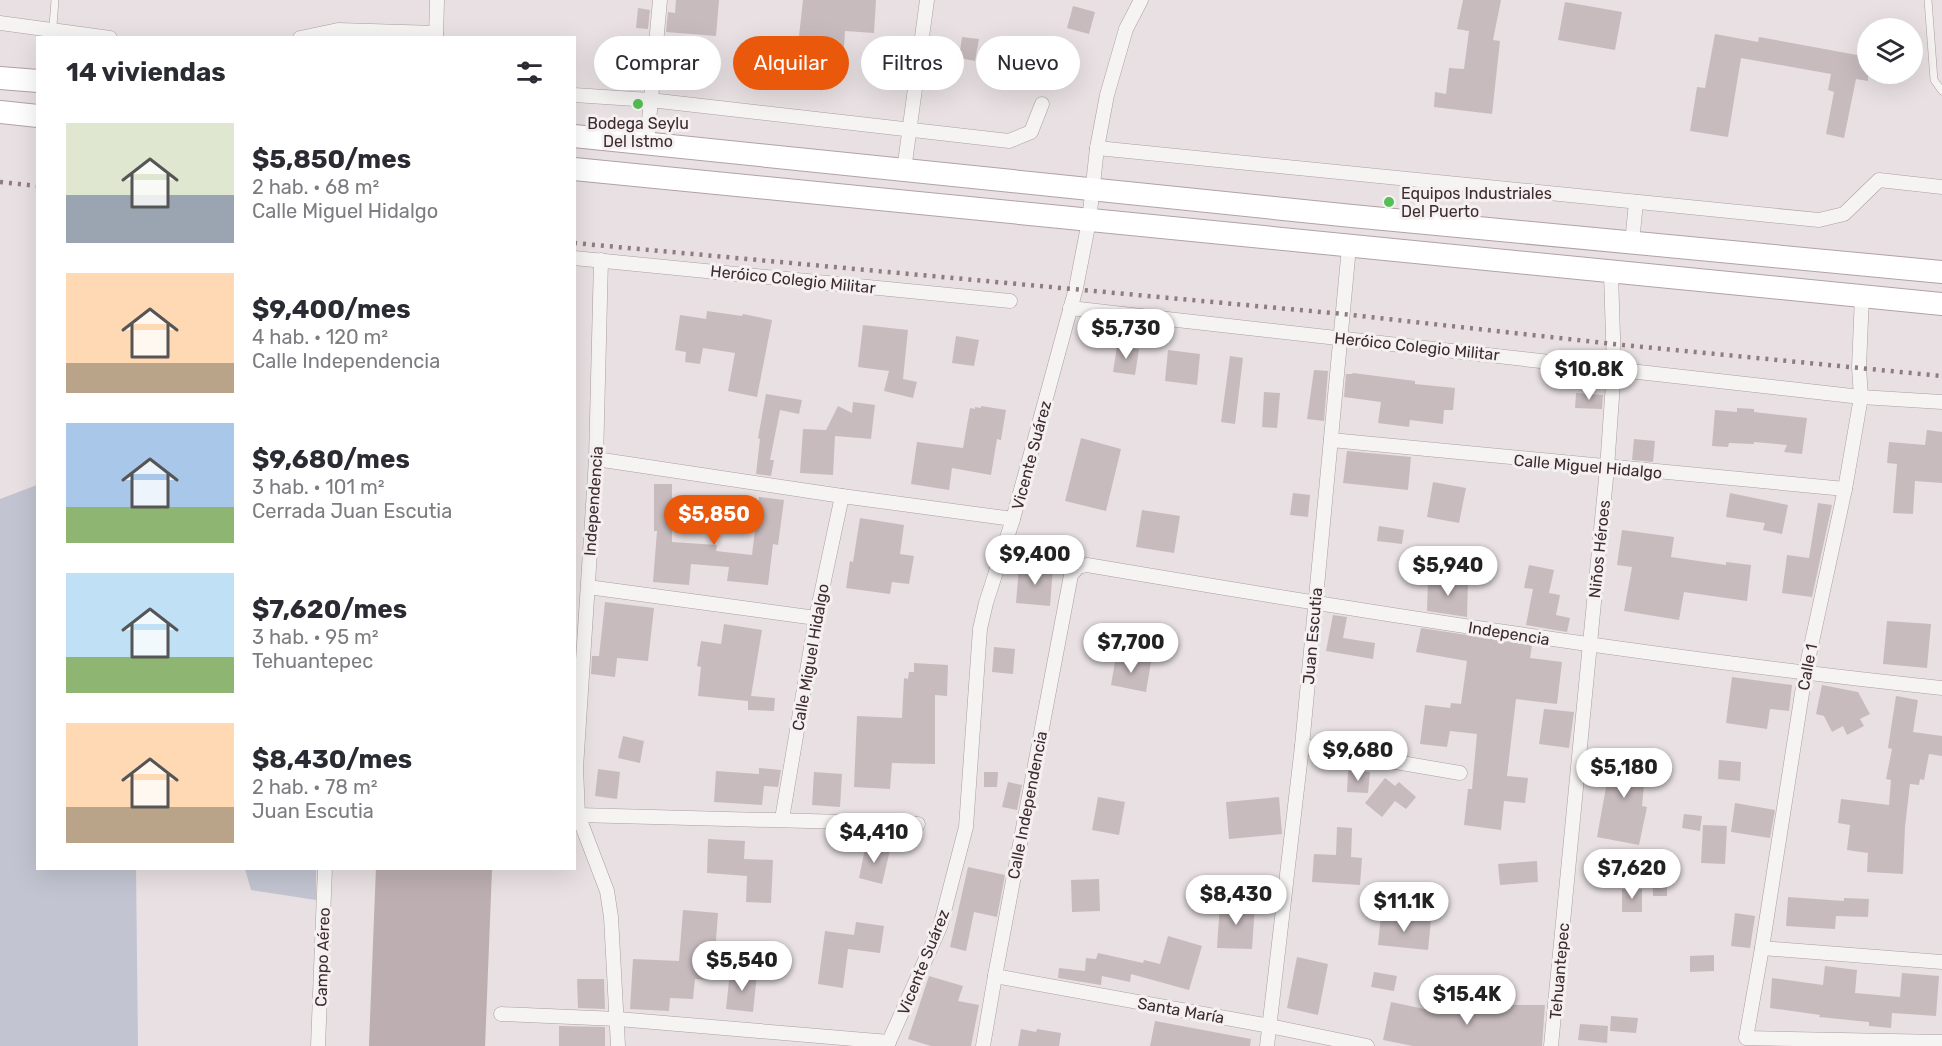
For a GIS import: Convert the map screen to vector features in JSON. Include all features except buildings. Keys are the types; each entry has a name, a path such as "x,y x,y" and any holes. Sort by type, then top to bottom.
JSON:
{"main road":[{"path":"0,78 36,81"},
{"path":"0,112 36,116"},
{"path":"576,136 1427,223 1942,272"},
{"path":"576,170 1942,304"}],"street":[{"path":"310,36 338,30 436,35 437,0"},
{"path":"647,143 660,0"},
{"path":"904,170 927,0"},
{"name":"Vicente Suárez","path":"888,1044 940,927 966,827 980,629 986,603 1014,519 1077,288 1107,95 1126,29 1141,0"},
{"path":"0,23 52,33 87,36"},
{"path":"576,95 650,100 1009,141 1031,132 1042,104"},
{"path":"1097,148 1819,220 1844,214 1879,180 1942,187"},
{"path":"1427,223 1431,182"},
{"path":"1632,243 1636,202"},
{"name":"Juan Escutia","path":"1267,1046 1302,746 1349,247"},
{"name":"Heróico Colegio Militar","path":"576,258 1011,301"},
{"name":"Independencia","path":"601,260 596,459 576,768 578,814 607,891 611,917 618,1046"},
{"name":"Niños Héroes","path":"1589,646 1607,468 1614,369 1611,273"},
{"name":"Calle 1","path":"1862,296 1858,367 1861,397 1845,489 1805,674 1746,1038 1942,1042"},
{"name":"Heróico Colegio Militar","path":"1070,308 1861,397 1942,402"},
{"name":"Calle Miguel Hidalgo","path":"1331,440 1845,489"},
{"path":"596,459 1014,519"},
{"name":"Calle Miguel Hidalgo","path":"782,819 816,618 842,496"},
{"name":"Indepencia","path":"1078,567 1087,565 1589,646 1805,674 1942,687"},
{"name":"Calle Independencia","path":"983,1046 1071,575 1078,567"},
{"path":"588,587 816,618"},
{"name":"Tehuantepec","path":"1551,1046 1589,646"},
{"path":"1302,746 1460,773"},
{"path":"578,814 918,824"},
{"name":"Campo Aéreo","path":"318,1046 325,870"},
{"path":"1762,948 1942,962"},
{"name":"Santa María","path":"995,976 1367,1046"},
{"path":"501,1014 618,1020 888,1044"}],"lane":[{"path":"52,33 55,0"},
{"path":"1928,0 1934,80 1942,91"}],"shaded area":[{"path":"36,485 36,870 136,870 138,1046 0,1046 0,499"},
{"path":"245,870 316,870 316,900 251,890"}],"runway":[{"path":"427,1046 434,870"}],"railway":[{"path":"0,182 36,186"},
{"path":"576,243 1343,314 1613,344 1942,376"}],"place":[{"name":"Bodega Seylu Del Istmo","path":"638,104"},
{"name":"Equipos Industriales Del Puerto","path":"1389,202"}]}
